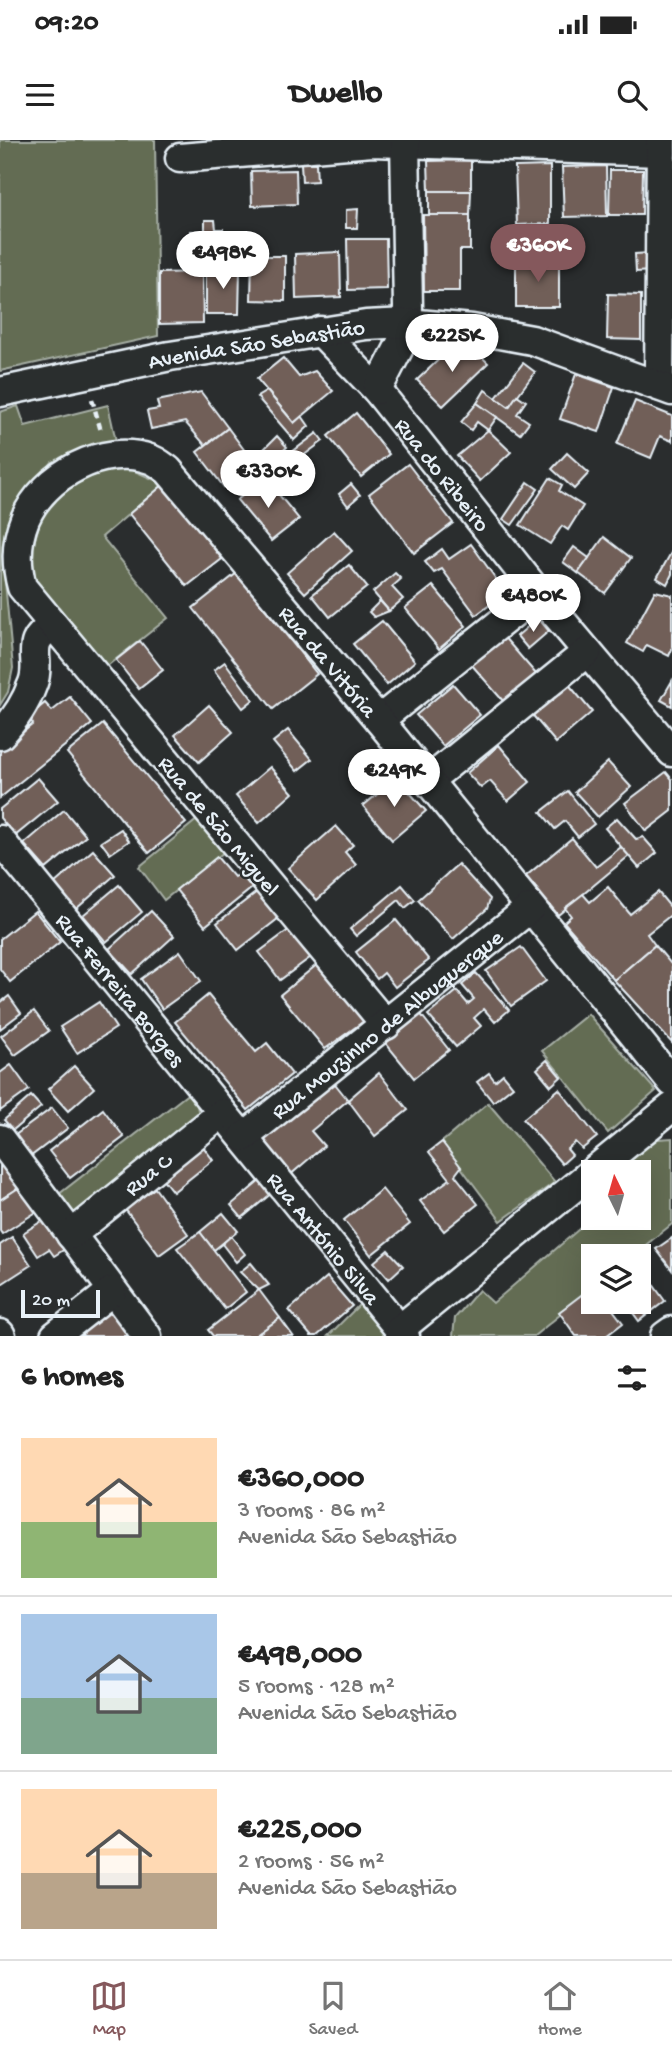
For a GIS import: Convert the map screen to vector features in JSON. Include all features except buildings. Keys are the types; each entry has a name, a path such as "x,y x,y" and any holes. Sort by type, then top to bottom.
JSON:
{"street":[{"path":"377,390 404,338 407,323 405,141"},
{"path":"180,158 333,144 405,141 661,146 665,388"},
{"name":"Avenida São Sebastião","path":"0,392 170,356 320,331 407,323 462,328 532,340 665,388"},
{"name":"Rua do Ribeiro","path":"320,331 377,390 538,593 672,752"},
{"name":"Rua da Vitória","path":"54,626 22,587 17,567 24,520 35,501 50,485 74,469 108,455 153,459 168,470 379,720 672,1082"},
{"path":"379,720 538,593"},
{"path":"0,735 10,725 34,682 34,646 38,638 54,626"},
{"name":"Rua de São Miguel","path":"54,626 386,1025"},
{"path":"428,781 587,652"},
{"name":"Rua Ferreira Borges","path":"0,840 244,1138"},
{"name":"Rua Mouzinho de Albuquerque","path":"244,1138 530,908"},
{"path":"402,1333 672,1107"},
{"name":"Rua C","path":"71,1235 222,1113"},
{"name":"Rua António Silva","path":"244,1138 402,1333"},
{"path":"0,1139 147,1336"},
{"path":"55,1336 112,1291"},
{"path":"665,1336 672,1331"}],"path":[{"path":"86,374 108,455"}],"green space":[{"path":"0,140 155,140 158,336 0,371"},
{"path":"108,405 116,441 52,462 10,518 4,542 4,571 13,668 8,692 0,705 0,412 18,406 25,426"},
{"path":"128,468 164,484 102,537 168,618 106,667 37,589 32,568 33,546 41,518 61,491 101,472"},
{"path":"198,819 224,852 164,900 139,867"},
{"path":"588,1014 656,1091 608,1133 542,1051"},
{"path":"189,1093 195,1096 200,1120 76,1214 64,1211 54,1198"},
{"path":"488,1103 555,1182 501,1221 442,1142"},
{"path":"672,1138 672,1224 647,1244 581,1244 581,1298 534,1336 453,1336 455,1318 479,1290 493,1303 581,1227 581,1230 651,1230 651,1160 629,1160 658,1139"},
{"path":"360,1304 387,1336 328,1336"}]}
